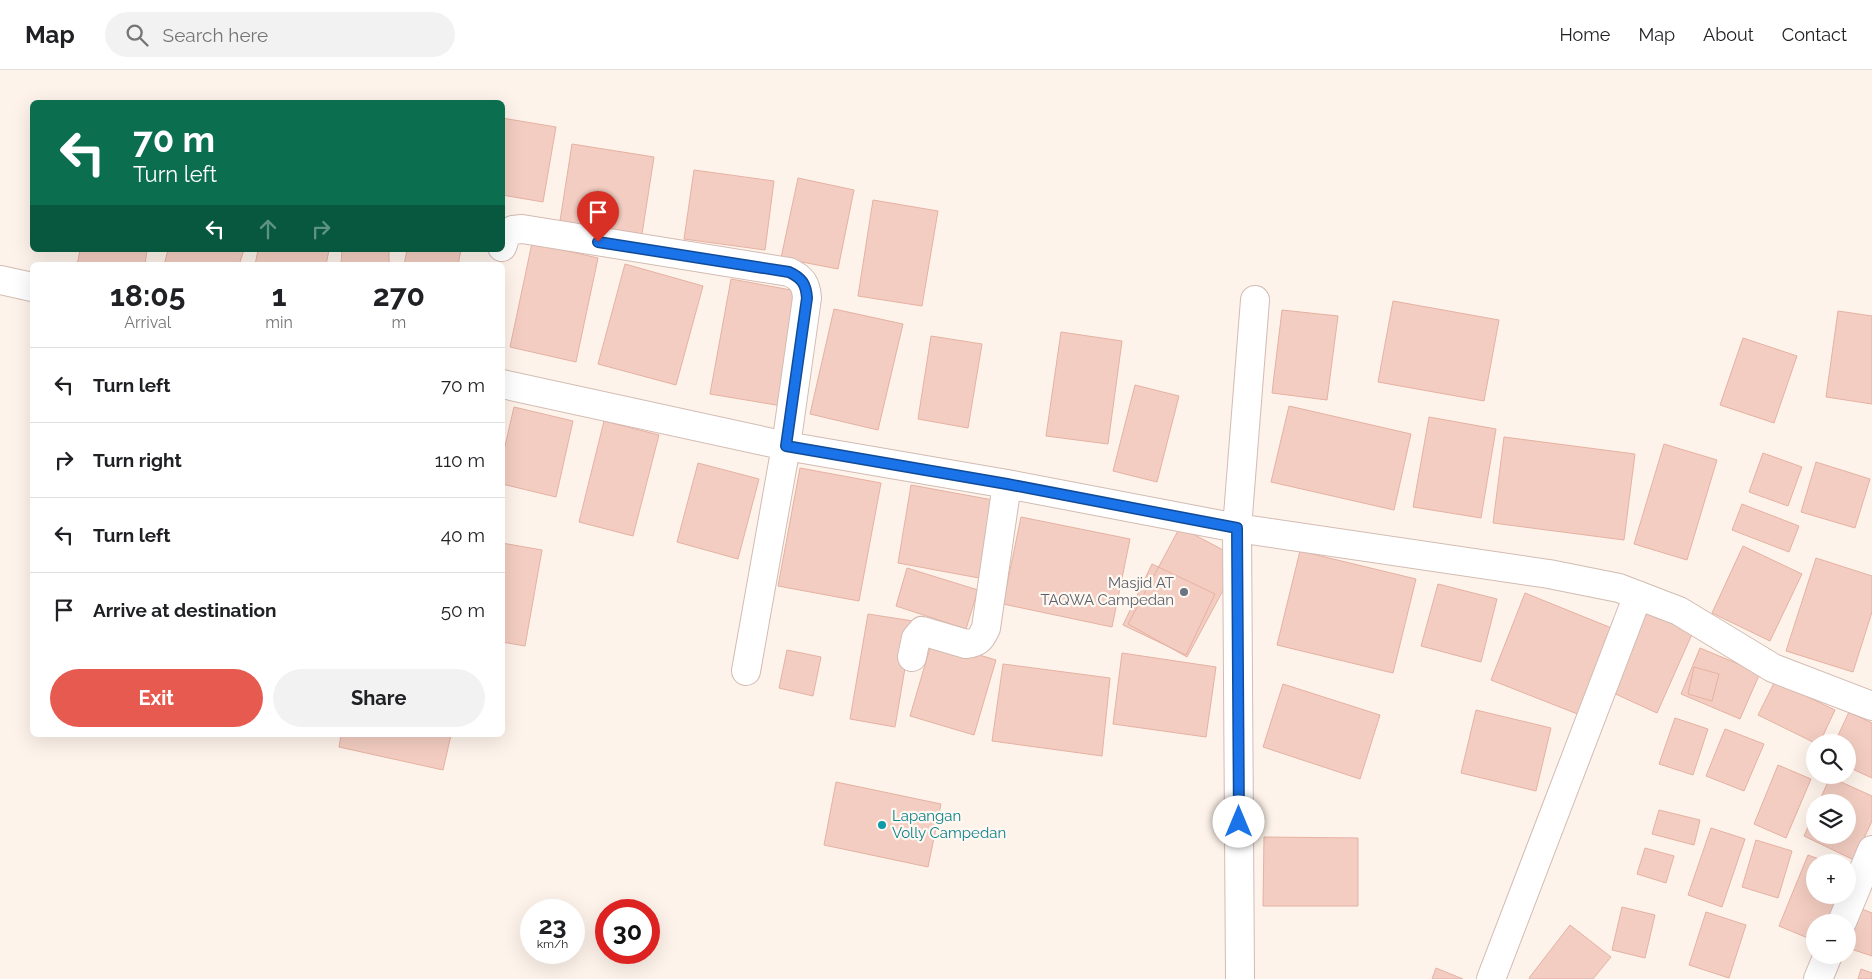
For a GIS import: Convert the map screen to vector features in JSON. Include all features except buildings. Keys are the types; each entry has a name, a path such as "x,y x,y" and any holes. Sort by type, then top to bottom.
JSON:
{"street":[{"path":"505,237 507,233 513,230 522,229 789,272 797,276 804,284 807,298 786,446 746,671"},
{"path":"1240,979 1237,528 1255,300"},
{"path":"505,385 786,446 1007,484 1237,528 1549,574 1619,588 1679,611 1773,668 1872,706"},
{"path":"912,657 916,638 922,631 966,644 974,643 981,639 986,628 1007,484"},
{"path":"1491,979 1638,595"},
{"path":"1845,914 1872,850"},
{"path":"1818,979 1824,964"}],"place":[{"name":"Masjid AT TAQWA Campedan","path":"1184,592"},
{"name":"Lapangan Volly Campedan","path":"882,825"}],"route":[{"path":"598,242 789,272 801,279 806,289 807,298 786,446 1007,484 1237,528 1239,822"}]}
